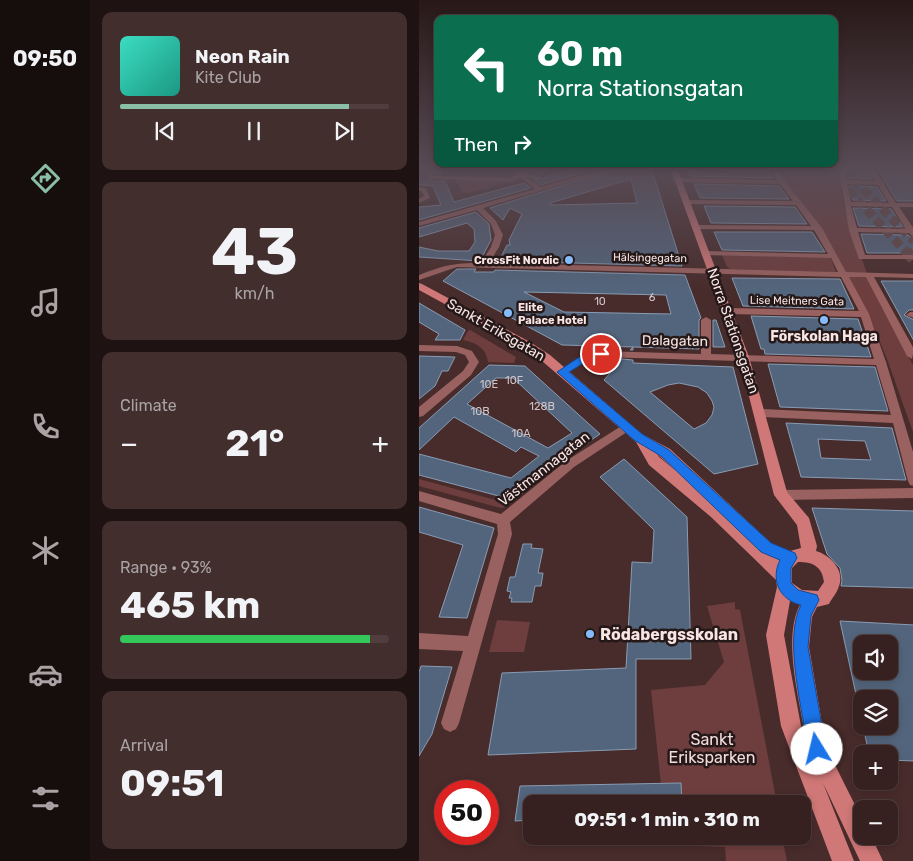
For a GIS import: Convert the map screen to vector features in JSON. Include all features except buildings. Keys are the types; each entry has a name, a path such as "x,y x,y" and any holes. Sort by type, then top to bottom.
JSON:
{"main road":[{"name":"Norra Stationsgatan","path":"689,210 744,357 781,495"},
{"name":"Sankt Eriksgatan","path":"419,286 526,344 546,358 638,437 665,453 766,548 790,558"},
{"name":"Sankt Eriksgatan","path":"638,437 654,461 716,513 784,582"},
{"path":"781,495 809,520 814,557"},
{"path":"784,582 795,596 812,600 823,598 832,584 830,570 814,557 798,555 790,558 784,565 784,582 775,635 791,726 843,861"},
{"path":"812,600 804,615 800,647 817,749 872,861"}],"street":[{"path":"419,224 470,210"},
{"path":"480,210 495,223 498,236 497,243 483,266"},
{"path":"800,210 835,256 865,314 898,419 913,481"},
{"path":"848,210 862,257 913,257"},
{"path":"897,210 912,233"},
{"path":"419,216 430,221"},
{"path":"696,227 814,228"},
{"path":"853,230 912,233"},
{"name":"Hälsingegatan","path":"706,253 835,256"},
{"name":"Hälsingegatan","path":"419,278 447,267 483,266 913,276"},
{"path":"869,275 912,356"},
{"name":"Lise Meitners Gata","path":"728,311 865,314"},
{"name":"Norra Stationsgatan","path":"706,320 706,355"},
{"path":"419,348 449,349 469,353 473,358 472,367 419,413"},
{"name":"Dalagatan","path":"562,372 582,360 601,354 706,355 881,362"},
{"path":"760,413 898,419"},
{"name":"Västmannagatan","path":"419,496 503,520 570,464 626,427"},
{"path":"781,495 913,493"},
{"path":"450,724 505,534 503,520"},
{"path":"419,641 473,644"}],"green space":[{"path":"802,210 845,210 868,276 881,306 913,365 913,432 887,359 869,315"},
{"path":"722,255 826,257 831,259 836,272 731,269 727,267"},
{"path":"470,330 516,357 514,363 488,362 485,353 480,347 463,340"},
{"path":"419,479 510,504 502,508 419,486"},
{"name":"Sankt Eriksparken","path":"735,602 735,609 740,610 775,795 662,795 651,690 705,685 724,662 707,606"},
{"path":"497,620 530,622 524,652 489,652"},
{"path":"670,845 784,845 787,861 726,861 725,847"}],"tunnel":[{"path":"867,210 907,253"},
{"path":"884,210 914,241"},
{"path":"906,251 914,260"}],"place":[{"name":"CrossFit Nordic","path":"569,260"},
{"name":"Elite Palace Hotel","path":"508,313"},
{"name":"Förskolan Haga","path":"824,320"},
{"name":"Rödabergsskolan","path":"590,634"}],"route":[{"path":"601,354 587,357 562,372 638,437 665,453 766,548 790,558 784,565 785,587 795,596 812,600 804,615 800,647 817,749"}]}
